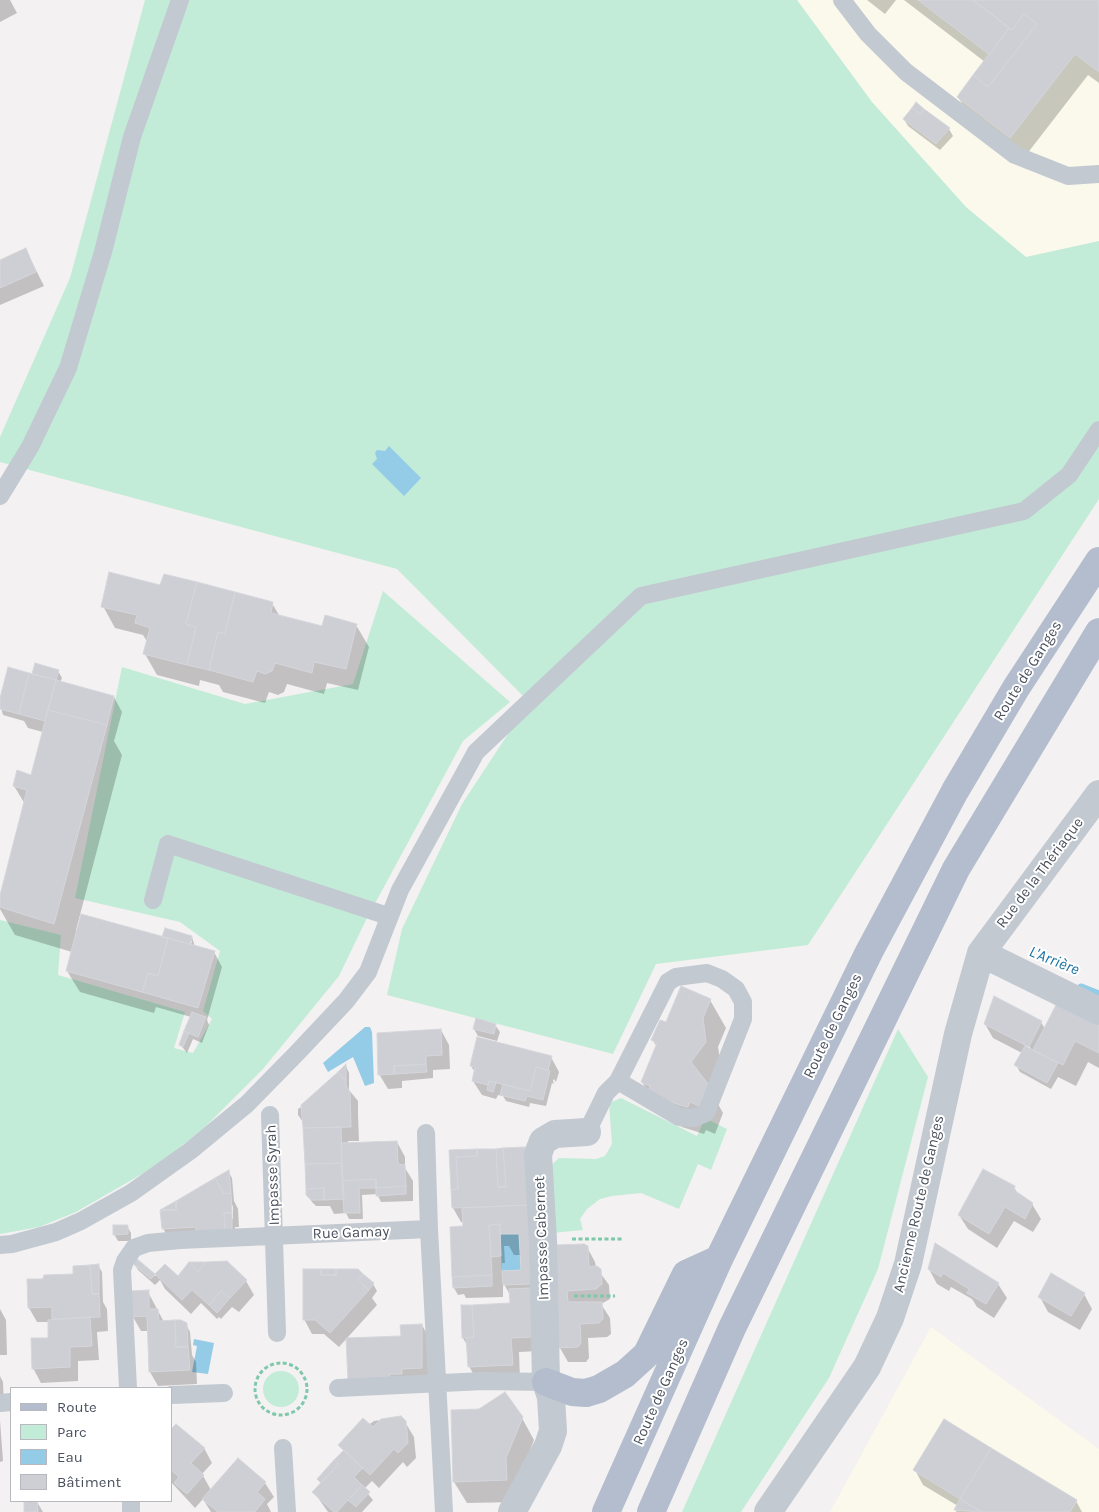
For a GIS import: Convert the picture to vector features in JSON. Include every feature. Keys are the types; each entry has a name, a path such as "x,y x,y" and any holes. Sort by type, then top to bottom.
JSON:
{"main road":[{"name":"Route de Ganges","path":"606,1512 719,1259 869,952 955,791 1016,688 1099,560"},
{"path":"652,1512 732,1328 956,869 1099,632"},
{"path":"546,1382 572,1392 586,1393 612,1382 647,1354 686,1274 719,1259"}],"street":[{"name":"Rue de la Thériaque","path":"981,954 1099,794"},
{"path":"981,954 1099,1011"},
{"name":"Ancienne Route de Ganges","path":"768,1512 867,1367 890,1318 908,1264 958,1034 981,954"},
{"name":"Impasse Cabernet","path":"512,1512 540,1463 553,1431 551,1397 546,1382 543,1240 538,1154 543,1141 555,1134 587,1132"}],"lane":[{"path":"0,496 30,447 68,368 96,280 132,137 180,0"},
{"path":"842,0 868,34 906,72 1015,155 1068,176 1099,174"},
{"path":"0,1245 12,1244 56,1232 81,1221 131,1193 190,1151 240,1110 346,1001 368,972 388,916 400,890 476,752 641,596 1024,511 1069,475 1099,430"},
{"path":"153,900 168,844 388,916"},
{"path":"587,1132 606,1093 618,1082 668,982 676,977 707,973 722,979 736,989 743,1002 743,1019 706,1113 694,1118 678,1117 618,1082"},
{"name":"Impasse Syrah","path":"270,1115 277,1333"},
{"path":"426,1133 429,1230 444,1512"},
{"name":"Rue Gamay","path":"128,1387 122,1270 134,1248 148,1243 429,1230"},
{"path":"338,1388 484,1381 546,1382"},
{"path":"172,1395 224,1393"},
{"path":"283,1448 287,1512"}],"path":[{"path":"581,1238 622,1239"},
{"path":"568,1296 616,1296"},
{"path":"284,1364 294,1367 301,1373 306,1382 306,1396 299,1408 291,1413 281,1415 271,1413 264,1408 258,1400 256,1390 257,1380 262,1372 270,1366 284,1364"}],"shaded area":[{"path":"797,0 1099,0 1099,241 1026,257 966,207 872,102"},
{"path":"931,1327 1099,1449 1099,1512 830,1512"}],"green space":[{"path":"145,0 797,0 872,102 966,207 1026,257 1099,241 1099,499 808,945 656,964 613,1054 387,995 402,929 462,804 529,702 397,569 0,462 0,437 70,278"},
{"path":"383,591 510,702 463,741 366,920 339,976 263,1069 203,1129 156,1166 76,1212 39,1227 0,1234 0,920 61,935 58,975 185,1012 174,1048 193,1053 212,1019 203,1011 220,951 180,922 75,898 122,667 245,704 353,684"},
{"path":"898,1029 928,1077 878,1269 829,1378 741,1512 682,1512"},
{"path":"621,1098 697,1136 705,1118 727,1129 711,1170 698,1164 679,1209 641,1193 612,1196 600,1199 587,1209 580,1219 583,1230 552,1233 550,1166 559,1158 596,1159 605,1156 612,1144 609,1103"},
{"path":"281,1371 288,1372 294,1376 298,1382 298,1396 294,1402 288,1406 281,1407 274,1406 268,1402 264,1396 263,1389 264,1382 268,1376 274,1372"}],"water":[{"path":"389,446 421,478 404,496 372,464 377,459 375,453 377,450 385,451"},
{"path":"365,1027 370,1027 372,1032 374,1083 365,1086 353,1057 328,1072 323,1063"},
{"path":"500,1234 519,1234 521,1270 502,1271"},
{"path":"194,1339 214,1343 208,1374 192,1372 197,1346 193,1345"}],"building":[{"path":"918,0 973,0 1009,28 990,55"},
{"path":"973,0 1099,0 1099,72 1075,54 1010,138 957,97 973,75 988,87 1037,24 1024,14 1012,30"},
{"path":"1024,14 1037,24 988,87 973,75 1009,28 1012,30"},
{"path":"916,102 924,109 920,114 912,108"},
{"path":"912,108 920,114 924,109 950,128 936,144 903,119"},
{"path":"26,248 36,272 0,288 0,260"},
{"path":"109,572 160,585 164,574 197,582 186,624 196,627 187,665 143,654 150,628 135,623 137,615 101,607"},
{"path":"197,582 235,592 225,634 218,632 209,670 187,665 196,627 186,624"},
{"path":"235,592 273,602 271,613 322,626 325,615 357,624 346,669 314,662 312,673 275,663 272,671 265,674 257,671 253,682 209,670 218,632 225,634"},
{"path":"35,663 59,670 56,680 32,674"},
{"path":"8,667 29,673 19,714 0,709 0,698"},
{"path":"29,673 56,680 45,721 19,714"},
{"path":"56,680 114,696 107,725 48,710"},
{"path":"48,710 107,725 54,924 0,907 0,895 27,790 13,786 17,770 31,775"},
{"path":"81,914 168,938 158,976 148,973 142,992 66,971"},
{"path":"165,928 192,936 190,944 162,937"},
{"path":"168,938 215,951 198,1008 142,992 148,973 158,976"},
{"path":"681,986 711,999 703,1018 706,1042 691,1062 708,1084 699,1106 690,1102 688,1107 665,1100 649,1090 650,1086 641,1082 657,1043 651,1040 660,1020 666,1022"},
{"path":"994,996 1042,1021 1029,1047 984,1024"},
{"path":"1058,1001 1099,1019 1099,1053 1075,1041 1063,1065 1033,1050"},
{"path":"192,1012 206,1017 198,1037 184,1031"},
{"path":"476,1018 496,1024 494,1034 473,1029"},
{"path":"441,1029 442,1055 426,1056 426,1064 394,1066 394,1074 378,1075 377,1033"},
{"path":"184,1031 189,1033 183,1047 179,1045"},
{"path":"477,1037 552,1056 548,1070 536,1067 530,1091 489,1081 488,1085 472,1081 475,1067 470,1066"},
{"path":"1025,1046 1058,1063 1047,1083 1014,1065"},
{"path":"346,1064 346,1081 338,1072"},
{"path":"426,1064 427,1072 394,1074 394,1066"},
{"path":"536,1067 550,1071 543,1100 527,1096 525,1101 500,1095 503,1084 530,1091"},
{"path":"338,1072 346,1081 346,1086 350,1092 351,1127 303,1128 301,1105"},
{"path":"489,1081 496,1083 493,1092 487,1090"},
{"path":"341,1127 342,1163 305,1164 303,1128"},
{"path":"397,1141 398,1164 405,1165 406,1186 376,1188 376,1179 342,1181 341,1143"},
{"path":"525,1147 528,1205 452,1208 451,1190 458,1189 456,1157 477,1156 477,1149 496,1149 498,1187 506,1187 503,1148"},
{"path":"503,1148 506,1187 498,1187 496,1149"},
{"path":"477,1149 477,1156 456,1157 458,1189 451,1190 449,1150"},
{"path":"342,1163 344,1199 324,1200 324,1188 306,1189 305,1164"},
{"path":"983,1169 1015,1186 1014,1190 1033,1203 1025,1219 1005,1207 989,1234 958,1215"},
{"path":"229,1170 231,1193 224,1194 215,1178"},
{"path":"215,1178 224,1194 231,1193 232,1213 224,1213 225,1230 196,1232 196,1227 162,1229 160,1210 176,1210 176,1201"},
{"path":"376,1179 376,1188 359,1188 360,1213 344,1213 342,1181"},
{"path":"406,1186 406,1194 376,1196 376,1188"},
{"path":"324,1188 324,1200 311,1200 306,1195 306,1189"},
{"path":"176,1201 176,1210 160,1210"},
{"path":"528,1205 532,1284 503,1285 502,1271 521,1270 519,1234 500,1234 500,1224 489,1225 492,1275 452,1277 450,1227 463,1226 462,1208"},
{"path":"224,1213 232,1213 232,1229 225,1230"},
{"path":"500,1224 501,1256 491,1257 489,1225"},
{"path":"113,1225 128,1225 128,1234 113,1235"},
{"path":"935,1243 999,1283 986,1304 967,1293 969,1289 943,1273 941,1277 928,1269"},
{"path":"584,1244 588,1246 589,1267 597,1266 601,1269 602,1284 596,1289 567,1291 568,1302 602,1302 603,1319 599,1323 580,1324 581,1343 578,1347 558,1348 554,1245"},
{"path":"136,1258 155,1274 151,1279 132,1263"},
{"path":"227,1261 247,1280 230,1298 221,1291 209,1305 192,1290 182,1300 155,1274 165,1264 178,1276 189,1262 198,1272 206,1262"},
{"path":"189,1262 206,1262 198,1272"},
{"path":"99,1264 99,1294 92,1294 90,1265"},
{"path":"90,1265 92,1294 99,1294 100,1317 52,1319 52,1307 28,1308 27,1279 43,1279 44,1275 73,1274 73,1266"},
{"path":"303,1269 321,1269 321,1275 336,1275 336,1269 358,1269 363,1274 358,1280 369,1290 330,1333 315,1320 303,1320"},
{"path":"321,1269 336,1269 336,1275 321,1275"},
{"path":"1051,1273 1085,1293 1071,1316 1038,1297"},
{"path":"363,1274 374,1283 369,1290 358,1280"},
{"path":"492,1275 492,1286 453,1288 452,1277"},
{"path":"531,1288 532,1337 511,1338 513,1365 468,1367 466,1338 474,1337 472,1305 510,1303 509,1289"},
{"path":"149,1290 149,1309 158,1309 159,1321 175,1320 176,1347 188,1347 190,1370 149,1372 147,1316 131,1317 130,1291"},
{"path":"221,1291 230,1298 217,1313 209,1305"},
{"path":"461,1305 472,1305 474,1337 462,1338"},
{"path":"90,1317 92,1346 70,1347 70,1367 32,1369 31,1338 48,1338 48,1320"},
{"path":"175,1320 187,1323 188,1347 176,1347"},
{"path":"422,1324 422,1368 402,1369 402,1374 390,1374 390,1380 348,1381 346,1338 401,1336 400,1325"},
{"path":"505,1392 523,1417 506,1458 507,1480 453,1482 451,1410 479,1409"},
{"path":"401,1416 406,1421 408,1443 398,1453 394,1449 370,1475 338,1445 363,1418 373,1427 381,1419"},
{"path":"944,1419 991,1448 960,1499 913,1470"},
{"path":"176,1424 205,1448 191,1463 204,1475 187,1494 174,1483 179,1477 172,1471 172,1428"},
{"path":"991,1448 1077,1500 1070,1512 982,1512 960,1499"},
{"path":"344,1450 363,1468 354,1477 362,1485 337,1512 334,1512 312,1492 339,1464 334,1460"},
{"path":"238,1458 266,1482 257,1492 265,1499 255,1512 218,1512 202,1499"},
{"path":"334,1460 339,1464 321,1483 317,1479"},
{"path":"362,1485 370,1492 356,1507 348,1500"},
{"path":"960,1499 982,1512 954,1510"},
{"path":"24,1502 37,1502 38,1512 24,1512"}],"waterway":[{"name":"L'Arrière","path":"1081,988 1099,995"}]}
